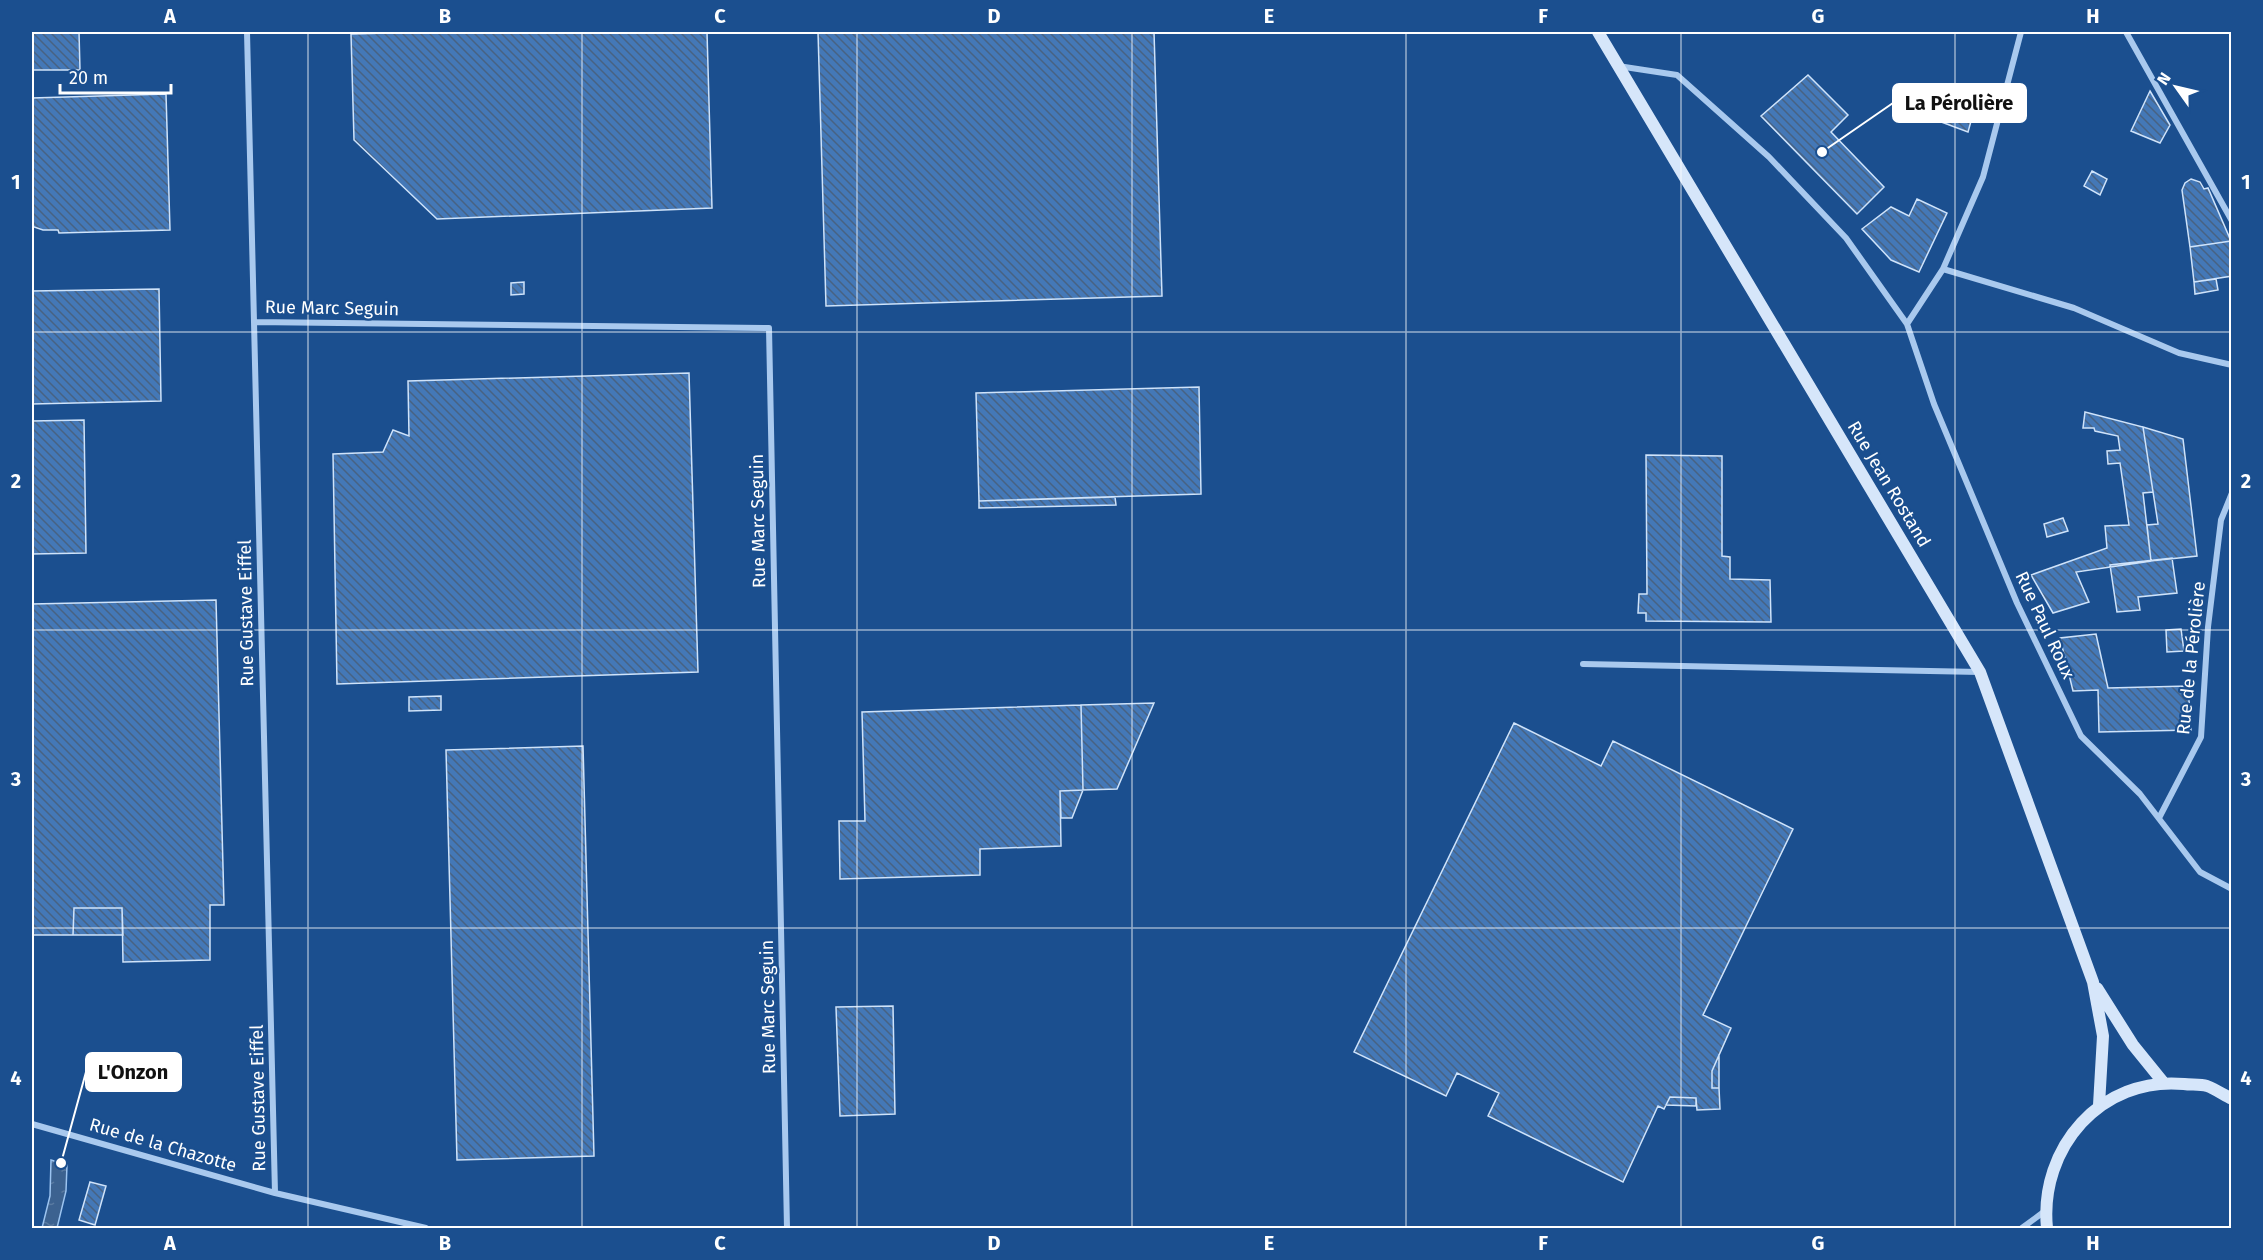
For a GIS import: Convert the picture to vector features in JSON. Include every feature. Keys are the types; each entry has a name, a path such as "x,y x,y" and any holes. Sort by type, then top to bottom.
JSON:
{"main road":[{"name":"Rue Jean Rostand","path":"1598,32 1980,672 2093,982"},
{"path":"2093,982 2133,1045 2163,1082"},
{"path":"2093,982 2103,1035 2099,1105"},
{"path":"2047,1228 2045,1211 2053,1168 2074,1129 2099,1105 2140,1086 2163,1082 2207,1086 2232,1098"}],"street":[{"name":"Rue Gustave Eiffel","path":"247,32 275,1193"},
{"path":"1907,324 1943,269 1983,177 2021,32"},
{"path":"2126,32 2232,221"},
{"name":"Rue Paul Roux","path":"1617,66 1677,75 1752,142 1846,238 1907,324 1934,404 2017,603 2081,736 2140,794 2200,872 2232,889"},
{"path":"1943,269 2074,308 2179,353 2232,365"},
{"name":"Rue Marc Seguin","path":"254,322 769,328 787,1228"},
{"name":"Rue de la Pérolière","path":"2158,818 2201,737 2208,627 2220,520 2232,493"},
{"path":"1582,664 1980,672"},
{"name":"Rue de la Chazotte","path":"32,1124 275,1193 426,1228"},
{"path":"2022,1228 2045,1211"}],"water":[{"path":"51,1160 67,1165 66,1191 57,1228 42,1228 50,1196"}],"building":[{"path":"32,32 79,32 80,70 32,70"},
{"path":"707,32 712,208 437,219 354,140 351,34"},
{"path":"818,32 1154,32 1162,296 826,306"},
{"path":"1808,75 1848,115 1831,132 1884,187 1857,214 1761,116"},
{"path":"2150,91 2170,125 2160,143 2131,131"},
{"path":"166,94 170,230 59,233 58,230 43,230 34,227 32,223 32,98"},
{"path":"1942,102 1973,114 1968,132 1936,120"},
{"path":"2092,171 2107,179 2100,195 2084,186"},
{"path":"2191,179 2200,182 2204,189 2208,188 2231,241 2190,247 2182,190 2185,183"},
{"path":"1917,199 1947,213 1919,272 1891,260 1862,229 1891,207 1909,216"},
{"path":"2231,241 2232,276 2194,282 2190,247"},
{"path":"2216,279 2218,290 2195,294 2194,282"},
{"path":"524,282 524,294 511,295 511,283"},
{"path":"159,289 161,401 32,404 32,291"},
{"path":"689,373 698,672 337,684 333,454 383,452 393,430 409,436 408,381"},
{"path":"1199,387 1201,494 979,501 976,393"},
{"path":"2085,412 2143,427 2153,492 2143,493 2151,561 2076,572 2089,602 2053,613 2031,575 2107,548 2105,526 2129,525 2120,463 2108,464 2107,451 2120,450 2118,436 2095,431 2094,428 2083,428"},
{"path":"84,420 86,553 32,554 32,421"},
{"path":"2143,427 2183,439 2197,556 2151,561 2147,525 2158,524"},
{"path":"1646,455 1722,456 1722,556 1730,557 1730,579 1770,580 1771,622 1646,621 1646,613 1638,613 1639,594 1647,594"},
{"path":"1115,497 1116,505 979,508 979,501"},
{"path":"2063,518 2068,531 2047,537 2044,524"},
{"path":"2172,558 2177,593 2138,597 2140,610 2117,612 2110,565"},
{"path":"216,600 224,905 210,905 210,960 123,962 122,908 74,908 73,935 32,935 32,604"},
{"path":"2181,629 2184,651 2167,652 2166,630"},
{"path":"2096,634 2108,688 2188,686 2191,730 2099,732 2098,690 2073,691 2060,638"},
{"path":"441,696 441,710 409,711 409,697"},
{"path":"1154,703 1117,789 1083,790 1081,705"},
{"path":"1081,705 1083,790 1060,791 1061,846 980,849 980,875 840,879 839,821 865,821 862,712"},
{"path":"1514,723 1601,766 1613,741 1793,829 1703,1015 1731,1028 1712,1071 1712,1088 1719,1088 1720,1109 1697,1110 1696,1098 1670,1097 1664,1109 1658,1106 1623,1182 1488,1116 1499,1093 1457,1073 1446,1096 1354,1052"},
{"path":"583,746 594,1156 457,1160 446,750"},
{"path":"1083,790 1072,818 1061,818 1060,791"},
{"path":"74,908 122,908 123,935 73,935"},
{"path":"893,1006 895,1114 840,1116 836,1007"},
{"path":"1719,1055 1719,1088 1712,1088 1712,1071"},
{"path":"1670,1097 1696,1098 1696,1106 1666,1105"},
{"path":"90,1182 106,1186 95,1225 79,1220"}],"place":[{"name":"La Pérolière","path":"1822,152"},
{"name":"L'Onzon","path":"61,1163"}]}
